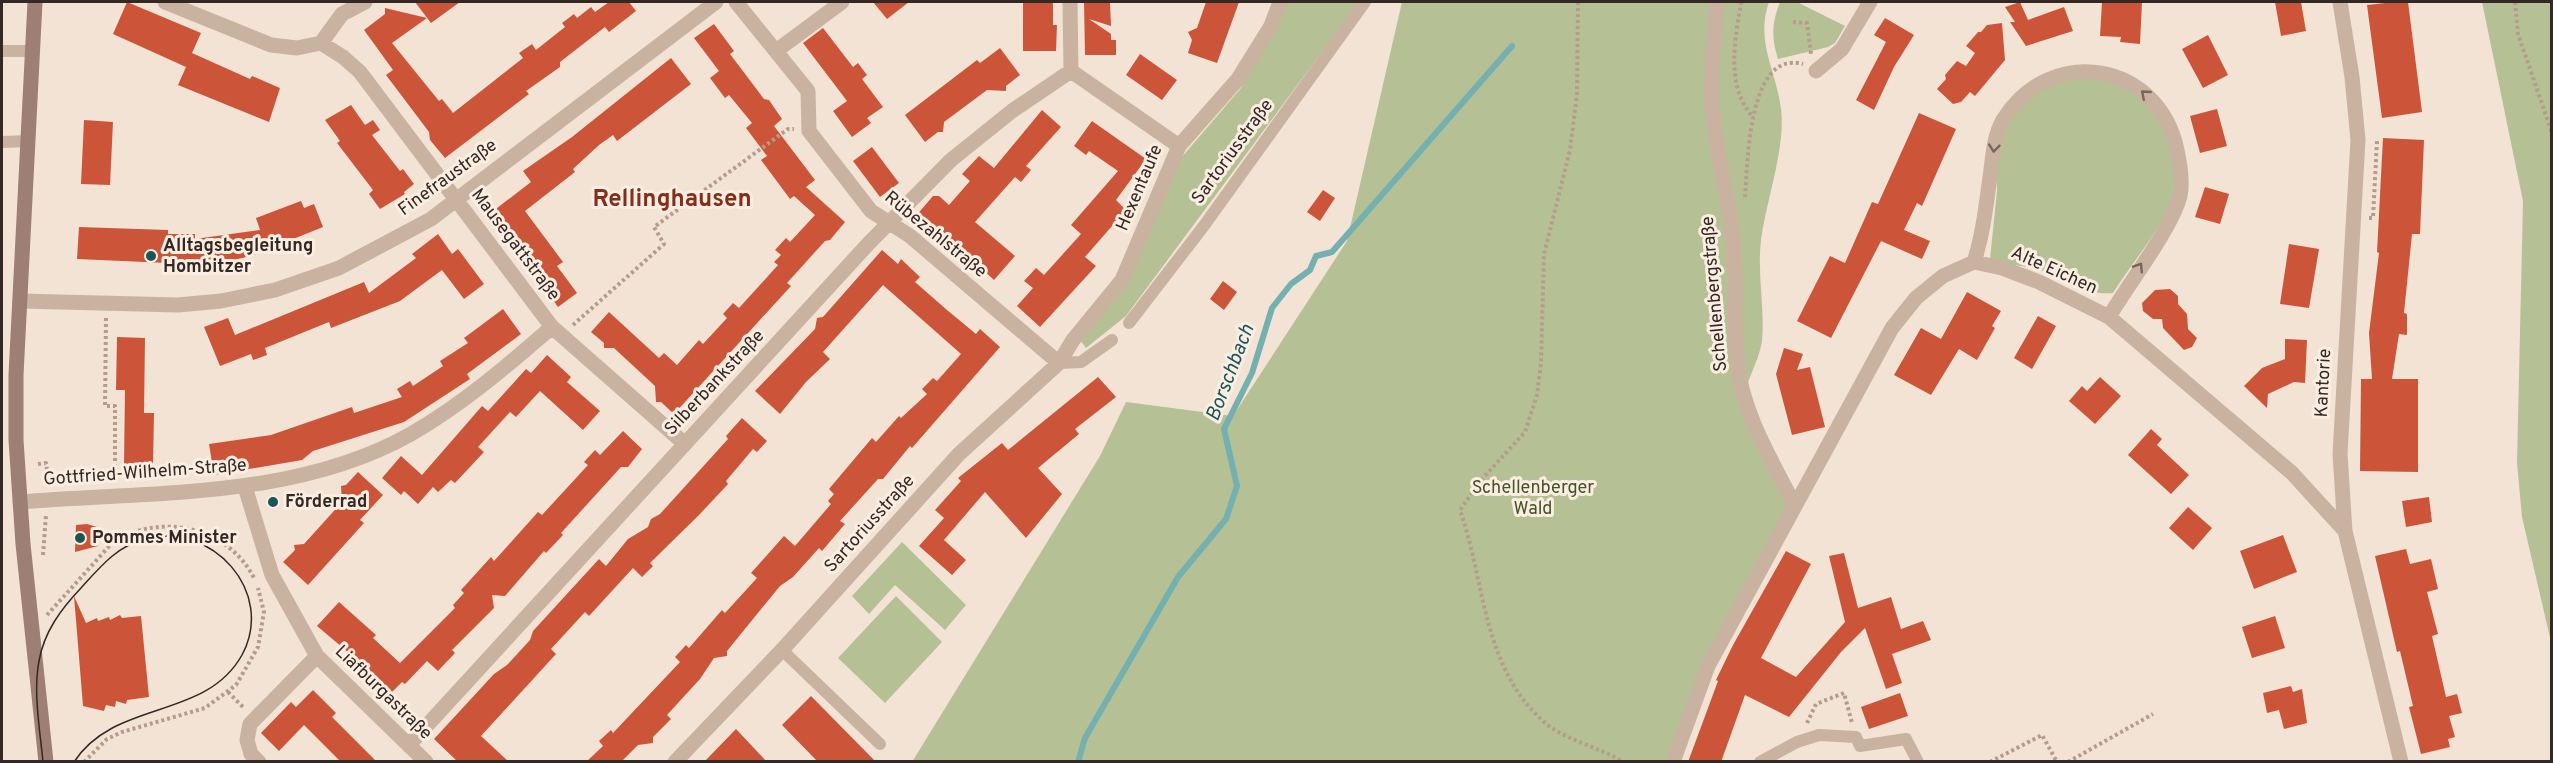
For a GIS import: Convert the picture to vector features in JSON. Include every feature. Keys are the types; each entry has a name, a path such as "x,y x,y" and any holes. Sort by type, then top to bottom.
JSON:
{"main road":[{"path":"35,2 16,375 20,502 46,762"}],"street":[{"path":"165,2 272,45 297,48 321,43 342,14 365,2"},
{"name":"Finefraustraße","path":"20,302 178,305 242,298 275,290 339,268 431,219 716,2"},
{"path":"736,2 807,91 809,131"},
{"path":"776,51 842,2"},
{"path":"1070,2 1071,71 1179,146"},
{"name":"Hexentaufe","path":"1059,363 1074,340 1122,280 1179,146 1238,79 1271,26 1280,2"},
{"name":"Schellenbergstraße","path":"1717,2 1711,61 1713,115 1732,233 1737,303 1737,360 1744,391 1763,443 1796,506"},
{"path":"1816,71 1842,49 1870,2"},
{"name":"Kantorie","path":"2340,2 2352,77 2358,140 2340,454 2345,531 2401,762"},
{"name":"Mausegattstraße","path":"321,43 344,57 360,72 556,331 685,444"},
{"path":"1673,762 1707,666 1796,506 1827,443 1892,328 1916,298 1943,276 1974,262 1982,237 1994,140 2013,107 2049,80 2074,70 2096,71 2117,77 2146,94 2163,112 2175,138 2178,154 2180,193 2173,216 2109,317"},
{"name":"Silberbankstraße","path":"409,745 869,243 951,160 1012,111 1071,71"},
{"name":"Rübezahlstraße","path":"809,131 871,211 910,236 1059,363"},
{"name":"Alte Eichen","path":"1974,262 2002,268 2039,282 2109,317 2292,473 2345,531"},
{"name":"Gottfried-Wilhelm-Straße","path":"20,502 245,487 348,461 410,435 475,393 556,331"},
{"name":"Sartoriusstraße","path":"675,762 782,650 959,454 1059,363"},
{"name":"Liafburgastraße","path":"245,487 272,575 317,656 426,762"},
{"path":"259,762 251,754 247,740 250,724 317,656"}],"lane":[{"name":"Sartoriusstraße","path":"1129,323 1203,227 1365,2"},
{"path":"2,51 32,51"},
{"path":"2,142 28,141"},
{"path":"1059,363 1081,362 1112,340"},
{"path":"782,650 880,744"},
{"path":"1760,762 1797,742 1819,735 1856,737 1860,746 1906,740 1918,762"}],"path":[{"path":"1578,2 1577,94 1570,150 1544,254 1541,363 1537,395 1525,432 1483,478 1460,510 1469,534 1489,633 1514,686 1551,727 1624,762"},
{"path":"1741,2 1735,39 1734,72 1741,104 1753,118"},
{"path":"2516,2 2518,34 2552,133"},
{"path":"1744,208 1753,118 1764,81 1784,65 1800,62 1807,66 1812,51 1807,23 1793,22"},
{"path":"556,331 664,243 654,227 788,129 809,131"},
{"path":"106,305 105,406 115,406 115,496"},
{"path":"38,464 46,463 49,483"},
{"path":"43,555 46,515"},
{"path":"46,616 113,542 125,535 145,529 181,527 204,533 228,546 252,575 262,599 264,612 258,647 236,685 205,708 122,732 107,739 84,762"},
{"path":"1797,742 1816,704 1844,693 1856,737"},
{"path":"2068,762 2153,714"},
{"path":"1990,762 2042,735 2057,762"}],"green space":[{"path":"1285,2 1359,2 1126,316 1086,348 1080,340 1130,277 1181,158 1241,88"},
{"name":"Schellenberger Wald","path":"1402,2 1715,2 1735,360 1793,509 1721,636 1672,761 912,762 1100,456 1126,402 1233,416 1347,241"},
{"path":"1718,2 1769,2 1765,16 1765,43 1781,109 1781,140 1761,240 1762,341 1747,385 1712,61"},
{"path":"1780,2 1797,2 1845,26 1835,43 1828,47 1778,59 1773,30"},
{"path":"2482,2 2551,2 2551,642 2522,517 2517,463 2523,201"},
{"path":"2091,77 2124,86 2141,97 2159,121 2171,151 2174,167 2172,198 2167,212 2113,293 2095,292 2039,270 1990,259 1997,191 1997,142 2015,110 2046,87 2072,78"},
{"path":"902,542 966,605 945,630 895,585 869,614 852,596"},
{"path":"896,596 942,642 885,703 838,658"}],"building":[{"path":"127,2 201,33 192,53 250,79 252,76 280,88 269,122 178,85 186,67 113,34"},
{"path":"415,2 460,2 431,23"},
{"path":"609,2 629,2 636,11 609,32 605,27 560,62 560,67 526,91 529,94 445,158 430,140 429,132 386,75 393,70 364,30 385,14 385,8 427,18 392,43 439,101 442,99 453,113 523,58 519,53 532,44 536,50 565,27 562,23 574,14 577,18 591,7 595,12"},
{"path":"873,2 909,2 887,19"},
{"path":"1023,2 1053,2 1053,25 1057,25 1056,51 1023,51"},
{"path":"1084,2 1110,2 1111,26 1089,19 1111,34 1111,40 1116,40 1116,55 1085,55"},
{"path":"1206,2 1239,2 1217,63 1188,53 1192,40 1188,32 1197,28"},
{"path":"2020,2 2028,20 2064,7 2073,31 2026,46 2010,22 2015,22 2005,7"},
{"path":"2102,2 2142,2 2140,44 2120,42 2121,37 2100,36"},
{"path":"2275,2 2301,2 2306,31 2281,36"},
{"path":"2408,2 2422,112 2382,118 2367,5"},
{"path":"1885,18 1914,35 1894,67 1874,110 1856,100 1886,42 1874,35"},
{"path":"2002,23 2005,60 1975,96 1970,92 1961,102 1953,104 1937,89 1946,79 1945,75 1957,61 1966,66 1975,53 1966,46 1978,32 1981,32 1987,25"},
{"path":"714,24 734,51 730,54 782,119 774,126 815,180 806,187 845,222 787,283 791,286 674,414 661,402 656,402 655,386 614,348 604,348 604,343 591,332 609,312 659,358 664,353 677,365 699,340 703,344 727,318 723,314 733,303 739,308 778,265 774,262 781,255 775,250 786,238 790,242 815,215 794,196 790,199 761,160 767,156 746,128 752,123 729,95 725,98 710,78 719,71 694,38"},
{"path":"823,28 853,67 858,63 867,75 862,79 883,107 867,118 871,123 852,137 833,111 847,101 803,43"},
{"path":"2208,35 2228,75 2203,88 2182,49"},
{"path":"1000,48 1020,75 1006,86 1006,91 987,90 944,122 943,132 938,132 925,142 905,115 977,60 980,63"},
{"path":"1140,54 1177,80 1162,100 1126,75"},
{"path":"671,58 691,84 617,141 613,135 599,145 573,169 575,172 525,211 563,262 557,266 577,293 558,307 506,234 497,233 498,227 488,215 531,182 523,171 572,137"},
{"path":"351,105 365,125 373,120 380,130 372,135 400,171 403,169 414,184 404,192 405,194 380,209 369,194 373,190 337,143 340,141 325,120"},
{"path":"2217,109 2227,146 2200,153 2190,116"},
{"path":"1042,110 1061,127 1026,166 1031,170 1021,182 1015,177 975,222 1015,256 994,280 949,239 934,240 936,234 915,217 933,196 939,196 949,205 970,181 962,174 979,156 994,168"},
{"path":"1919,113 1956,129 1922,206 1917,203 1904,230 1930,241 1922,259 1881,241 1831,338 1797,321 1830,256 1845,263 1872,202 1878,204"},
{"path":"84,120 113,122 110,185 81,184"},
{"path":"1092,121 1146,159 1116,200 1126,210 1085,257 1096,266 1040,327 1017,306 1033,288 1024,281 1036,268 1044,275 1081,234 1071,225 1118,171 1089,151 1086,155 1074,146"},
{"path":"2383,138 2424,140 2420,234 2412,234 2404,313 2407,314 2407,335 2399,334 2392,379 2418,379 2418,472 2360,471 2361,379 2372,379 2369,333 2379,253 2377,252"},
{"path":"872,147 899,183 880,197 853,161"},
{"path":"2205,187 2229,194 2220,224 2195,217"},
{"path":"1323,190 1335,198 1320,221 1307,212"},
{"path":"301,201 304,208 314,204 323,227 251,256 224,262 190,261 190,264 77,259 79,227 168,230 168,234 195,234 195,239 260,230 256,218"},
{"path":"438,234 452,254 458,249 484,284 464,299 442,270 400,301 331,328 329,322 265,348 267,355 253,360 251,354 220,366 204,327 228,318 235,335 364,282 369,293 416,258 412,254"},
{"path":"2289,244 2319,249 2309,308 2280,304"},
{"path":"882,250 898,264 901,259 920,277 915,282 976,334 980,329 1000,347 912,448 910,446 883,479 878,479 840,521 845,524 822,551 819,548 793,577 780,586 727,651 727,656 714,658 700,679 667,715 671,719 653,737 653,743 638,745 621,762 586,762 603,746 599,741 611,730 613,733 680,662 675,657 686,645 689,648 722,610 725,613 757,578 751,573 784,536 795,546 831,504 828,501 834,494 829,489 872,438 876,442 899,416 901,418 927,394 922,389 933,378 937,381 961,354 883,285 823,352 830,359 806,382 780,414 755,391 815,329 817,318 823,317"},
{"path":"1223,281 1237,292 1224,310 1210,299"},
{"path":"2170,289 2178,296 2178,304 2187,314 2188,329 2197,338 2192,347 2184,350 2163,328 2162,319 2153,319 2143,311 2142,303 2155,290"},
{"path":"1967,292 2001,311 1992,326 1995,328 1977,360 1959,349 1931,395 1894,375 1921,328 1941,339"},
{"path":"503,309 521,334 467,374 470,379 404,422 313,451 302,460 214,475 209,444 271,435 352,407 354,413 402,397 397,389 410,381 413,386 443,366 440,361 468,343 464,338"},
{"path":"2038,316 2056,326 2032,369 2014,358"},
{"path":"117,337 145,338 144,413 154,413 153,465 124,465 125,390 116,390"},
{"path":"2285,339 2307,340 2305,383 2294,382 2268,394 2267,408 2244,386 2262,368 2285,359"},
{"path":"1784,348 1803,354 1797,370 1810,367 1825,427 1792,435 1776,374"},
{"path":"547,355 571,377 567,382 600,411 583,430 540,391 516,417 510,412 478,447 484,452 455,483 451,480 438,492 433,487 418,504 404,491 401,495 382,478 401,456 422,475 482,406 488,411 526,369 531,373"},
{"path":"1098,377 1116,397 1075,429 1079,434 1038,468 1062,494 1026,538 985,492 944,540 966,560 952,575 919,546 944,518 935,510 961,481 958,478 1002,443 1008,450"},
{"path":"2100,377 2121,396 2095,424 2069,401 2082,386 2087,391"},
{"path":"742,418 767,441 757,452 753,449 726,481 728,484 650,563 653,566 642,577 633,568 589,616 585,612 551,649 556,654 481,736 509,762 458,762 434,739 494,674 507,665 530,640 533,631 599,559 606,566 628,539 648,527 651,519 660,514 728,439 726,436"},
{"path":"2151,429 2162,439 2157,445 2189,475 2171,494 2128,455"},
{"path":"623,431 642,449 628,467 621,467 561,533 563,535 546,553 544,551 505,596 492,595 494,608 452,650 455,653 438,671 427,661 405,684 402,682 389,695 369,677 364,677 362,664 317,626 339,602 376,635 373,638 400,663 455,608 453,605 464,593 461,590 491,557 494,561 538,512 542,515 588,465 584,462 595,450 600,455"},
{"path":"358,472 383,495 360,520 364,523 308,585 283,562 295,550 294,545 304,544 342,502 341,486 346,485"},
{"path":"2429,497 2432,522 2406,527 2402,501"},
{"path":"2188,507 2212,528 2193,550 2169,528"},
{"path":"87,524 97,527 98,546 75,552 76,525"},
{"path":"2283,535 2297,572 2254,589 2240,551"},
{"path":"2406,549 2410,564 2431,559 2438,589 2427,592 2438,634 2432,636 2446,697 2457,694 2462,713 2449,716 2455,737 2448,739 2450,747 2421,754 2409,707 2413,706 2400,651 2397,652 2375,556"},
{"path":"1786,551 1811,564 1761,658 1796,677 1845,622 1829,556 1844,553 1858,608 1891,597 1901,629 1923,621 1931,640 1892,654 1902,683 1886,689 1865,628 1841,652 1789,717 1745,695 1721,762 1688,762 1718,681 1716,680"},
{"path":"74,596 86,623 97,618 98,621 109,617 110,620 120,615 122,618 141,616 149,697 127,700 126,704 116,701 115,707 106,705 104,711 83,706"},
{"path":"2275,616 2285,648 2252,658 2242,627"},
{"path":"2291,686 2293,692 2302,689 2307,723 2284,729 2279,710 2267,713 2263,693"},
{"path":"313,690 336,713 332,717 377,762 341,762 304,725 279,751 261,733 291,702 296,707"},
{"path":"1900,693 1908,716 1869,729 1861,707"},
{"path":"811,696 876,762 818,762 782,725"},
{"path":"736,729 767,762 704,762"}],"waterway":[{"name":"Borschbach","path":"1078,762 1085,738 1178,577 1226,519 1237,486 1224,429 1252,373 1272,308 1291,284 1310,270 1316,256 1332,252 1512,46"}],"tram line":[{"path":"43,762 37,673 45,640 67,604 110,558 135,542 170,536 193,541 214,551 231,567 244,586 251,608 250,631 242,655 226,676 206,691 112,728 91,742 74,762"}],"place":[{"name":"Alltagsbegleitung Hombitzer","path":"151,256"},
{"name":"Förderrad","path":"273,502"},
{"name":"Pommes Minister","path":"80,538"}],"district":[{"name":"Rellinghausen","path":"672,200"}]}
